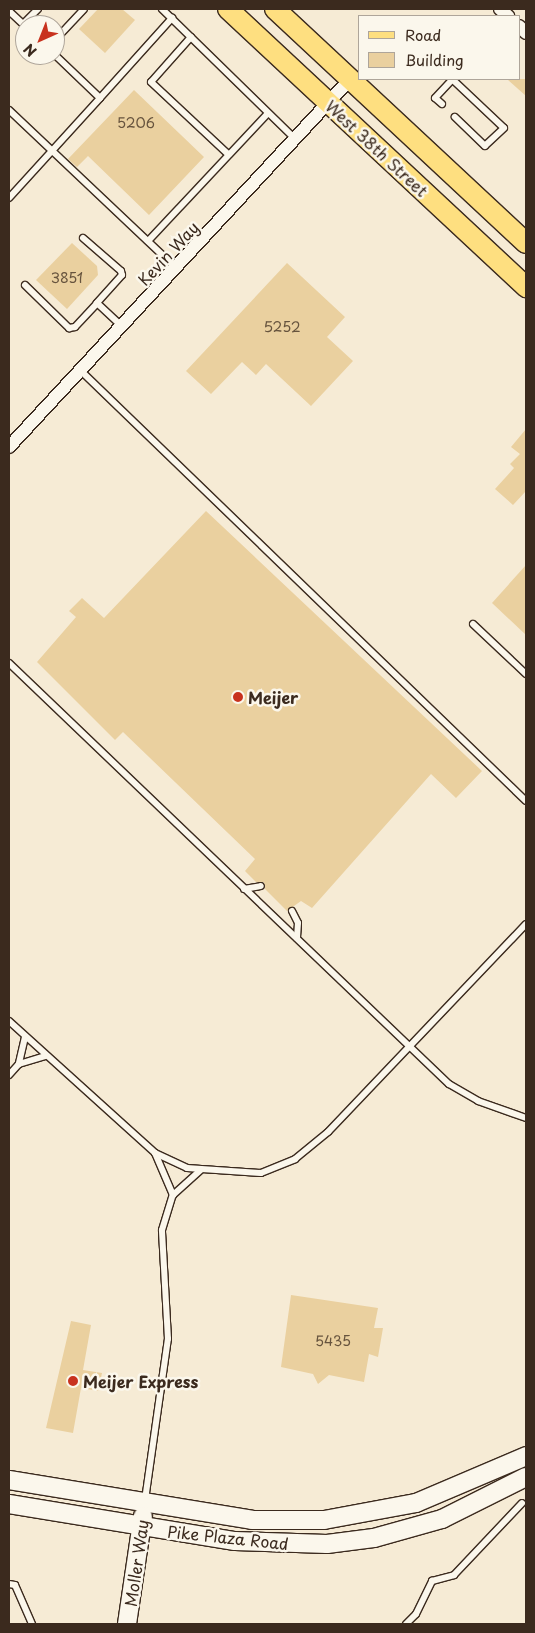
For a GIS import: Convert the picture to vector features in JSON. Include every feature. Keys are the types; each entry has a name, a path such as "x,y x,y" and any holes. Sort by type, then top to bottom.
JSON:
{"main road":[{"name":"West 38th Street","path":"228,9 526,287"},
{"name":"West 38th Street","path":"275,9 526,243"},
{"name":"Pike Plaza Road","path":"9,1480 252,1520 348,1518 438,1496 526,1456"},
{"name":"Pike Plaza Road","path":"9,1504 141,1527 255,1544 350,1542 442,1519 526,1477"},
{"name":"Moller Way","path":"127,1624 145,1502"}],"street":[{"name":"Kevin Way","path":"9,447 296,140 350,79"}],"lane":[{"path":"65,29 84,9"},
{"path":"162,9 296,140"},
{"path":"9,198 172,18"},
{"path":"191,37 151,82 228,154"},
{"path":"65,65 100,98"},
{"path":"442,104 435,98 451,80"},
{"path":"453,80 504,128 485,146 455,117"},
{"path":"9,110 176,268"},
{"path":"148,241 268,113"},
{"path":"25,286 69,328 75,327 122,275 83,238"},
{"path":"97,303 122,326"},
{"path":"80,370 526,800"},
{"path":"473,624 526,674"},
{"path":"9,663 457,1091 526,1118"},
{"path":"244,889 260,886"},
{"path":"292,911 298,923 297,938"},
{"path":"9,1021 155,1154 201,1170 262,1173 294,1159 328,1132 526,924"},
{"path":"9,1075 19,1064 25,1037"},
{"path":"19,1064 46,1056"},
{"path":"155,1154 173,1195"},
{"path":"145,1502 168,1339 162,1230 173,1195 201,1170"},
{"path":"406,1624 416,1614 432,1581 454,1575 522,1503"},
{"path":"9,1584 15,1585 32,1624"}],"building":[{"path":"98,9 122,9 135,20 105,53 79,29"},
{"path":"526,79 526,96 508,80"},
{"path":"134,90 204,157 149,215 88,156 77,167 68,159"},
{"path":"72,243 97,266 98,275 67,309 36,280"},
{"path":"287,263 345,317 327,337 353,361 311,406 266,364 256,375 242,362 211,394 186,371"},
{"path":"526,429 526,491 513,505 495,489 514,468 510,464 520,454 511,447"},
{"name":"Meijer","path":"206,511 482,771 456,798 431,774 312,908 301,901 287,911 265,889 264,882 256,882 245,871 255,859 123,732 115,740 37,662 76,617 69,611 82,598 104,618"},
{"path":"526,565 526,635 492,603"},
{"path":"291,1295 378,1308 374,1328 383,1328 378,1357 369,1354 364,1382 329,1375 318,1384 313,1374 281,1367"},
{"path":"71,1321 91,1325 83,1370 102,1373 98,1391 81,1388 73,1433 46,1428"}],"place":[{"name":"Meijer","path":"238,697"},
{"name":"Meijer Express","path":"73,1381"}]}
